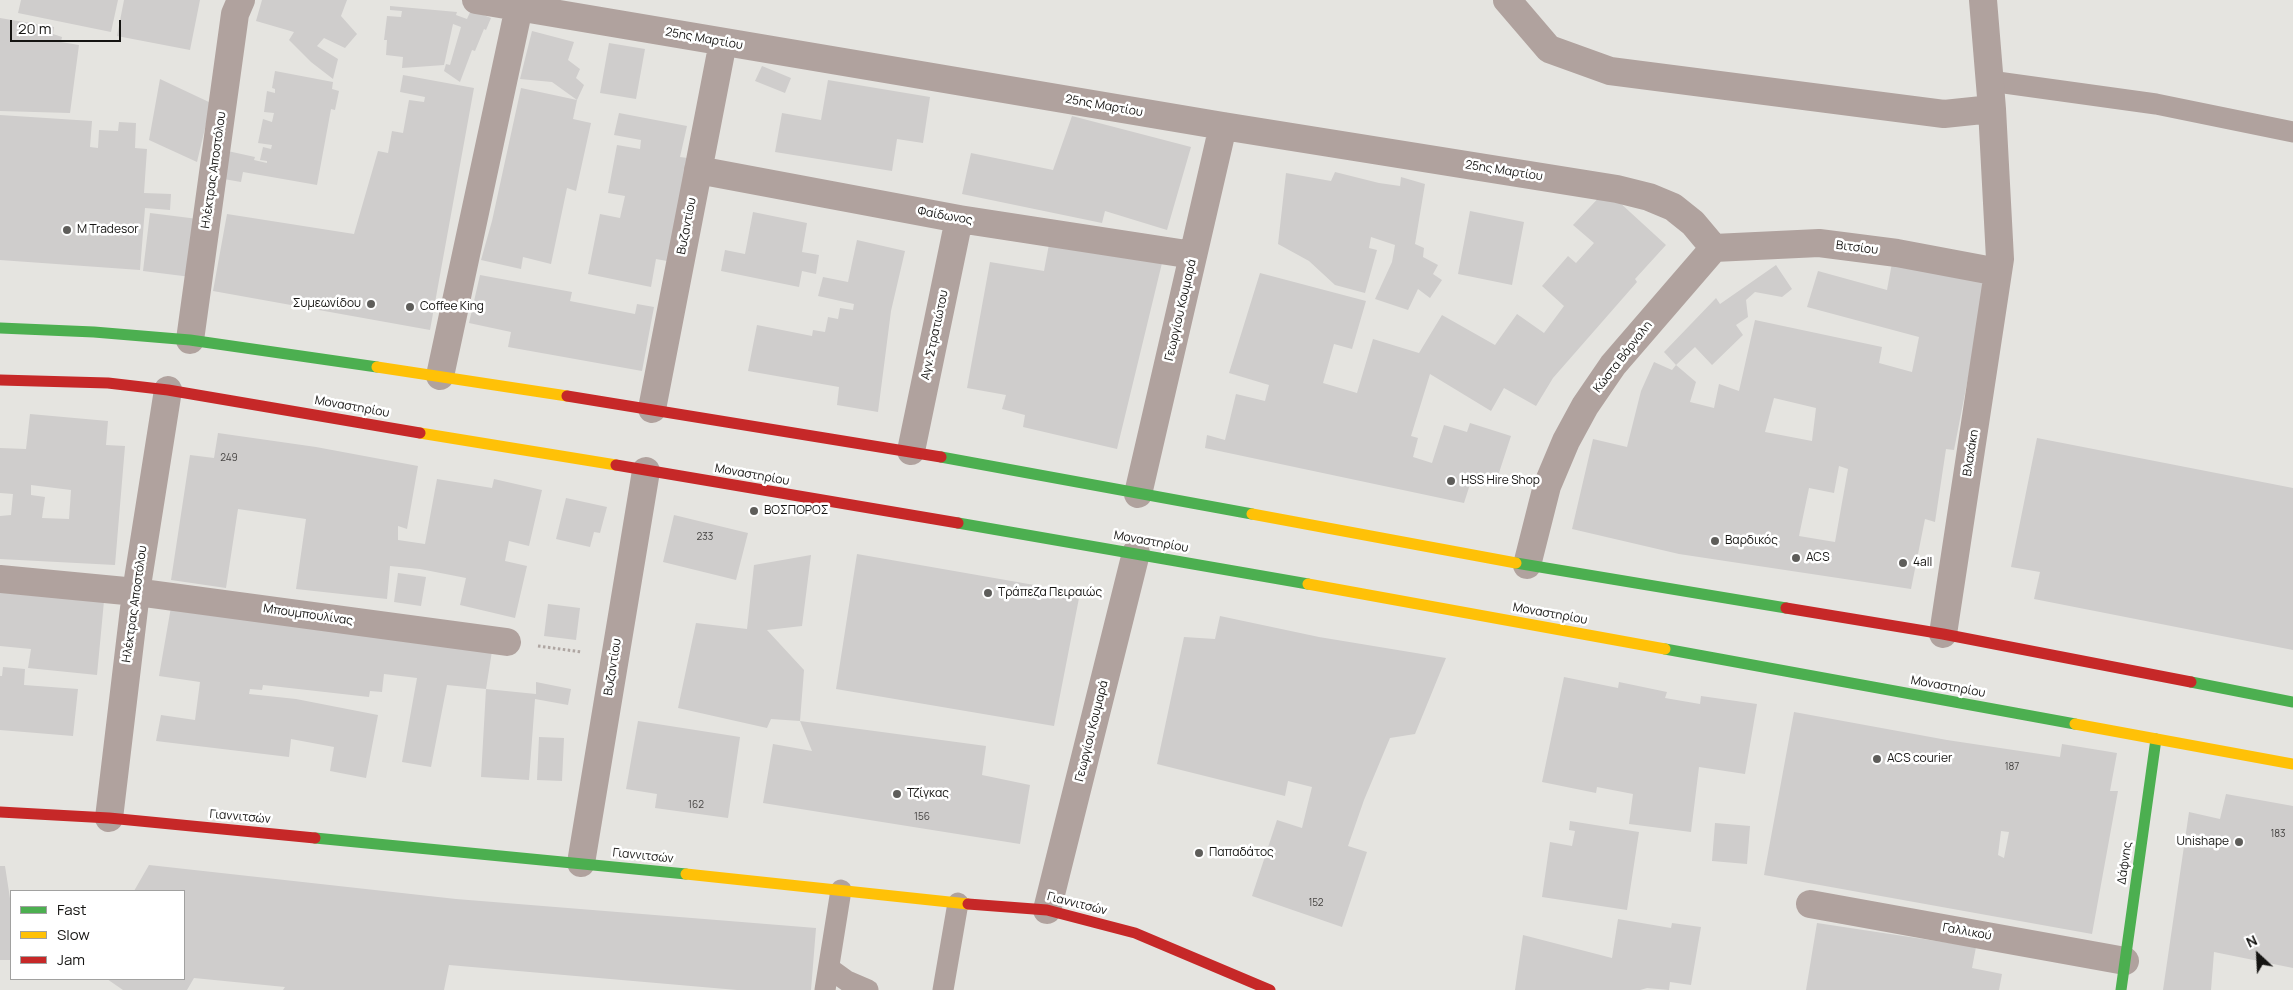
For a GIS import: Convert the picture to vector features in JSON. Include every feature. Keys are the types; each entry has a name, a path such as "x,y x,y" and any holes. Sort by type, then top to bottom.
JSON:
{"main road":[{"path":"0,328 94,332 190,340 440,376 911,451 1527,564 1943,634 2293,702"},
{"name":"Μοναστηρίου","path":"0,380 108,383 168,390 1136,553 2293,764"},
{"name":"Δάφνης","path":"2121,990 2156,739"},
{"name":"Γιαννιτσών","path":"0,812 109,818 582,863 958,903 1047,910 1135,933 1270,990"}],"street":[{"name":"Ηλέκτρας Αποστόλου","path":"190,340 235,14 241,0"},
{"name":"25ης Μαρτίου","path":"476,0 1223,126 1617,188 1649,197 1673,207 1693,223 1714,248"},
{"path":"1507,0 1549,49 1610,71 1944,114 1992,109"},
{"name":"Βλαχάκη","path":"1943,634 2000,259 1992,109 1983,0"},
{"path":"440,376 519,7"},
{"name":"Βυζαντίου","path":"652,410 722,42"},
{"name":"Γεωργίου Κουμαρά","path":"1138,494 1223,126"},
{"name":"Φαίδωνος","path":"698,170 959,219 1193,255"},
{"name":"Αγν. Στρατιώτου","path":"911,451 959,219"},
{"name":"Βιτσίου","path":"1714,248 1819,243 1897,253 1998,272"},
{"name":"Κώστα Βάρναλη","path":"1527,564 1548,486 1562,448 1585,406 1613,366 1714,248"},
{"name":"Ηλέκτρας Αποστόλου","path":"109,818 136,592 168,390"},
{"name":"Βυζαντίου","path":"582,863 614,656 646,471"},
{"name":"Γεωργίου Κουμαρά","path":"1047,910 1136,553"},
{"name":"Μπουμπουλίνας","path":"0,579 136,592 507,642"},
{"name":"Γαλλικού","path":"1810,904 2125,960"}],"lane":[{"path":"1990,81 2156,104 2293,132"},
{"path":"825,990 842,890"},
{"path":"939,989 958,903"},
{"path":"829,968 846,981 868,990"}],"path":[{"path":"507,642 614,656"}],"building":[{"path":"21,0 118,0 111,32 18,13"},
{"path":"124,0 200,0 190,50 117,36"},
{"path":"262,0 347,0 341,16 357,34 345,48 324,38 317,46 338,59 333,79 311,62 289,40 294,32 256,21"},
{"path":"390,6 457,12 456,15 467,19 471,10 491,18 475,51 472,50 460,82 444,71 446,64 450,65 461,27 453,24 444,65 402,68 403,57 386,55 387,40 384,40 387,16 401,17 402,11 390,10"},
{"path":"0,18 54,27 53,34 62,37 61,42 79,45 70,113 0,111"},
{"path":"532,31 574,42 568,60 580,69 576,78 584,85 577,100 552,82 520,79"},
{"path":"609,43 645,49 636,99 600,93"},
{"path":"762,66 791,78 785,93 755,81"},
{"path":"275,71 333,82 332,89 339,91 335,110 331,109 317,185 243,172 241,182 218,178 223,150 255,157 254,160 267,163 267,161 260,160 263,147 271,149 272,145 258,143 263,119 272,122 274,113 264,112 267,91 275,93 275,89 272,88"},
{"path":"403,75 474,88 430,330 213,291 227,214 354,234 378,151 388,153 392,131 403,133 409,100 424,102 425,97 400,92"},
{"path":"160,79 211,103 197,162 149,140"},
{"path":"828,80 930,97 923,143 897,139 892,171 775,152 782,113 821,120"},
{"path":"521,88 577,100 573,119 591,123 576,191 567,188 551,264 523,257 521,269 481,260 492,221"},
{"path":"619,113 687,126 680,157 688,158 667,261 656,259 651,287 588,274 600,214 620,218 625,196 608,193 617,145 640,149 641,140 614,135"},
{"path":"0,115 92,121 90,147 98,148 99,130 118,131 119,122 136,123 135,148 147,149 144,193 171,194 170,210 145,208 140,270 0,260"},
{"path":"1072,116 1191,147 1167,230 1105,211 1102,223 962,194 971,153 1053,170"},
{"path":"1335,172 1400,186 1401,177 1425,184 1415,244 1424,248 1423,257 1438,265 1433,274 1442,280 1430,298 1418,289 1408,310 1375,299 1392,262 1395,245 1371,237 1369,248 1377,250 1365,293 1335,285 1309,261 1278,244 1286,173 1331,181"},
{"path":"1606,190 1666,245 1635,279 1637,282 1553,378 1536,406 1504,388 1491,411 1430,374 1411,436 1418,438 1413,457 1432,463 1444,425 1467,432 1470,423 1511,436 1496,482 1473,475 1464,503 1205,448 1207,435 1225,440 1236,394 1265,401 1269,385 1229,373 1260,273 1366,301 1352,349 1334,344 1323,383 1357,393 1373,339 1419,353 1442,315 1495,345 1517,314 1544,333 1564,306 1542,286 1568,256 1576,263 1594,243 1573,225"},
{"path":"1470,211 1524,222 1512,285 1458,274"},
{"path":"753,212 807,223 802,252 819,255 816,274 802,271 799,287 721,271 725,250 745,254"},
{"path":"150,213 198,219 191,277 143,271"},
{"path":"1050,239 1162,263 1117,449 1023,427 1025,415 1002,409 1006,395 967,388 990,262 1044,271"},
{"path":"857,240 905,251 891,311 878,412 837,405 839,387 748,371 757,325 812,336 813,330 825,332 828,317 838,319 840,308 853,310 854,304 818,296 823,277 848,282"},
{"path":"1892,263 1989,284 1954,450 1946,449 1935,522 1925,519 1911,589 1679,554 1572,529 1593,439 1627,447 1641,391 1654,362 1672,370 1676,365 1696,382 1690,402 1714,408 1719,384 1739,391 1755,320 1882,347 1879,363 1912,372 1919,337 1807,307 1818,271 1887,290","holes":["1774,398 1816,408 1812,441 1765,432","1839,466 1848,469 1835,542 1799,536 1809,488 1834,493"]},
{"path":"1776,265 1792,289 1782,297 1755,292 1746,300 1748,317 1736,325 1743,335 1712,365 1695,347 1676,365 1664,352 1716,298 1720,304"},
{"path":"480,275 572,292 570,301 635,314 637,304 654,307 642,371 508,347 511,332 469,323"},
{"path":"30,414 108,421 106,445 125,446 115,565 0,559 0,516 11,515 13,494 0,493 0,448 26,449","holes":["31,485 71,490 69,519 42,518 45,497 31,495"]},
{"path":"218,433 316,447 418,466 407,529 398,526 398,540 425,544 437,479 492,488 494,479 542,490 529,546 509,541 505,561 527,566 515,618 460,605 466,578 420,569 390,566 387,599 296,589 306,519 238,509 226,588 171,580 190,455 214,458"},
{"path":"2037,438 2293,488 2293,650 2034,599 2040,572 2011,567"},
{"path":"566,498 607,507 600,533 594,532 590,547 556,539"},
{"path":"674,515 748,533 736,580 663,562"},
{"path":"857,554 1080,593 1054,726 836,689"},
{"path":"811,555 802,626 767,630 804,670 800,721 771,719 767,728 678,708 696,623 747,629 754,565"},
{"path":"398,573 426,577 421,606 394,602"},
{"path":"0,592 104,601 97,675 28,668 31,649 0,646"},
{"path":"548,604 580,608 576,640 544,636"},
{"path":"171,607 492,651 486,689 447,685 431,767 402,762 417,678 384,674 382,692 370,691 369,697 263,685 262,690 250,689 249,694 296,699 378,715 366,778 330,771 334,747 291,739 289,757 156,741 161,715 195,720 200,682 159,676"},
{"path":"1220,616 1319,637 1446,658 1415,734 1390,738 1364,800 1348,846 1367,852 1342,927 1252,896 1277,820 1302,828 1312,787 1288,781 1285,796 1157,764 1184,637 1215,639"},
{"path":"3,667 25,669 24,685 78,689 73,736 0,730 0,676 2,676"},
{"path":"1564,677 1618,688 1619,682 1667,692 1665,698 1700,704 1701,696 1757,704 1745,774 1699,767 1691,832 1629,824 1633,794 1597,787 1596,793 1542,782"},
{"path":"536,682 571,689 568,705 535,699 529,780 481,777 486,689 536,694"},
{"path":"1794,712 1947,740 2060,757 2062,744 2117,753 2110,791 2118,791 2092,934 1764,875","holes":["2001,831 2009,832 2004,858 1998,855"]},
{"path":"638,721 740,737 728,818 655,808 657,794 626,789"},
{"name":"Τζίγκας","path":"800,721 986,746 982,775 1030,785 1020,844 763,803 773,744 812,751"},
{"path":"539,737 564,738 562,781 537,780"},
{"path":"2226,794 2293,806 2293,968 2214,952 2211,990 2163,990 2189,812 2220,819"},
{"path":"1570,821 1639,832 1627,910 1542,897 1550,842 1572,846 1575,831 1569,830"},
{"path":"1715,823 1750,826 1747,864 1712,861"},
{"path":"149,865 456,899 816,928 811,990 737,990 449,965 444,990 283,990 285,987 194,978 187,990 123,990 108,980 185,980 185,890 135,890"},
{"path":"0,866 5,866 10,898 10,960 0,960"},
{"path":"1618,919 1671,928 1672,923 1701,927 1691,985 1670,982 1669,990 1647,988 1640,990 1515,990 1523,935 1612,958"},
{"path":"1817,923 1976,947 1972,968 2002,974 1999,990 1806,990"}],"traffic: fast":[{"path":"0,328 94,332 190,340 377,367"},
{"path":"941,457 1252,514"},
{"path":"958,523 1308,584"},
{"path":"1516,563 1786,608"},
{"path":"1665,649 2075,724"},
{"path":"2191,682 2293,702"},
{"path":"2121,990 2156,739"},
{"path":"315,838 686,874"}],"traffic: slow":[{"path":"377,367 567,396"},
{"path":"420,433 616,465"},
{"path":"1252,514 1516,563"},
{"path":"1308,584 1665,649"},
{"path":"2075,724 2293,764"},
{"path":"686,874 968,904"}],"traffic: jam":[{"path":"0,380 108,383 168,390 420,433"},
{"path":"567,396 941,457"},
{"path":"616,465 958,523"},
{"path":"1786,608 1943,634 2191,682"},
{"path":"0,812 109,818 315,838"},
{"path":"968,904 1047,910 1135,933 1270,990"}],"place":[{"name":"M Tradesor","path":"67,230"},
{"name":"Συμεωνίδου","path":"371,304"},
{"name":"Coffee King","path":"410,307"},
{"name":"HSS Hire Shop","path":"1451,481"},
{"name":"ΒΟΣΠΟΡΟΣ","path":"754,511"},
{"name":"Βαρδικός","path":"1715,541"},
{"name":"ACS","path":"1796,558"},
{"name":"4all","path":"1903,563"},
{"name":"Τράπεζα Πειραιώς","path":"988,593"},
{"name":"ACS courier","path":"1877,759"},
{"name":"Τζίγκας","path":"897,794"},
{"name":"Unishape","path":"2239,842"},
{"name":"Παπαδάτος","path":"1199,853"}]}
